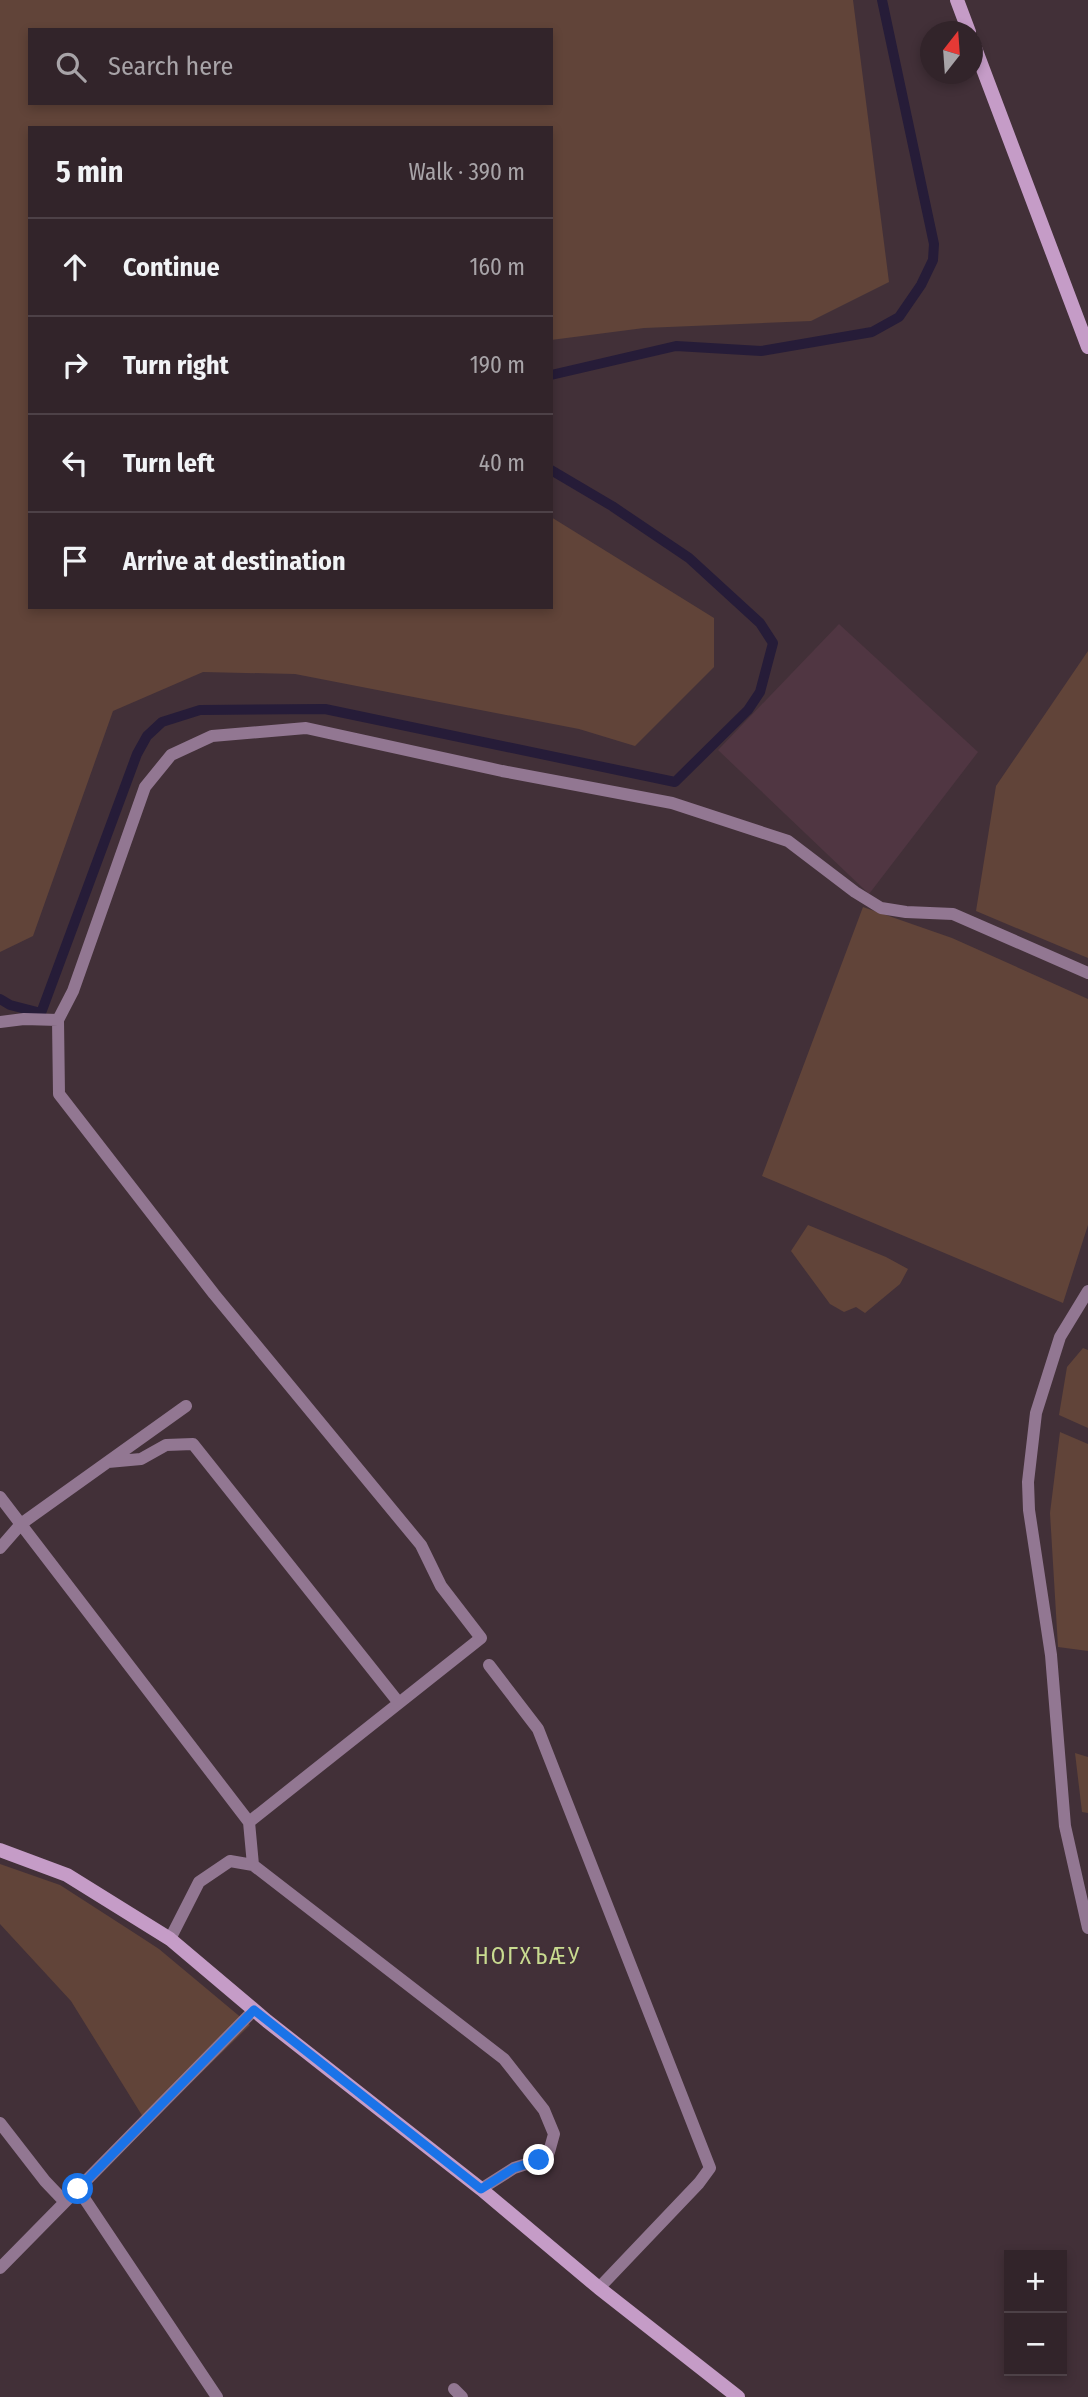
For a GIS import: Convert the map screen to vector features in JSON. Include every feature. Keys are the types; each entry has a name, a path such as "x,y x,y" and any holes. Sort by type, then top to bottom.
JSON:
{"main road":[{"path":"957,0 965,21"},
{"path":"983,69 1088,347"},
{"path":"0,1850 67,1875 170,1939 254,2010 738,2397"}],"street":[{"path":"249,1822 481,1638 441,1586 421,1545 214,1294 59,1094 58,1020 73,991 145,787 171,755 212,736 306,728 502,771 672,803 788,841 855,892 881,908 953,914 1088,973"},
{"path":"0,1022 24,1019 58,1020"},
{"path":"1088,1291 1060,1337 1035,1413 1028,1482 1031,1524 1051,1655 1065,1826 1088,1928"},
{"path":"0,1548 21,1524 186,1406"},
{"path":"108,1462 141,1459 166,1445 193,1444 399,1703"},
{"path":"0,1497 249,1822 253,1866"},
{"path":"489,1665 537,1729 710,2168 699,2183 599,2288"},
{"path":"170,1939 199,1882 230,1861 253,1866 504,2059 544,2110 554,2134 550,2152 539,2160 514,2168 481,2189"},
{"path":"0,2268 254,2010"},
{"path":"0,2123 45,2181 65,2202"},
{"path":"78,2189 217,2397"}],"shaded area":[{"path":"0,0 853,0 889,282 811,321 644,328 553,340 553,126 28,126 28,609 553,609 553,518 714,618 714,667 635,746 579,729 295,674 203,672 113,711 33,936 0,952"},
{"path":"839,624 978,752 869,894 718,750"},
{"path":"1088,651 1088,958 976,911 996,786"},
{"path":"863,907 952,938 1088,999 1088,1225 1063,1303 762,1176"},
{"path":"808,1225 886,1257 908,1269 900,1284 865,1313 856,1307 844,1312 830,1304 791,1251"},
{"path":"1083,1348 1088,1350 1088,1428 1059,1415 1067,1367"},
{"path":"1060,1432 1088,1444 1088,1651 1058,1647 1050,1513"},
{"path":"1075,1753 1088,1757 1088,1813 1082,1812"},
{"path":"0,1864 60,1885 159,1949 250,2025 148,2125 71,2001 0,1924"}],"waterway":[{"path":"553,375 676,346 761,351 872,332 899,317 921,285 933,260 934,244 882,0"},
{"path":"0,999 10,1005 41,1013 137,754 147,736 162,722 200,710 325,709 675,782 748,710 760,692 773,643 760,623 689,558 612,506 553,471"}],"district":[{"name":"НОГХЪÆУ","path":"528,1956"}],"route":[{"path":"78,2189 254,2010 481,2189 514,2168 539,2160"}]}
